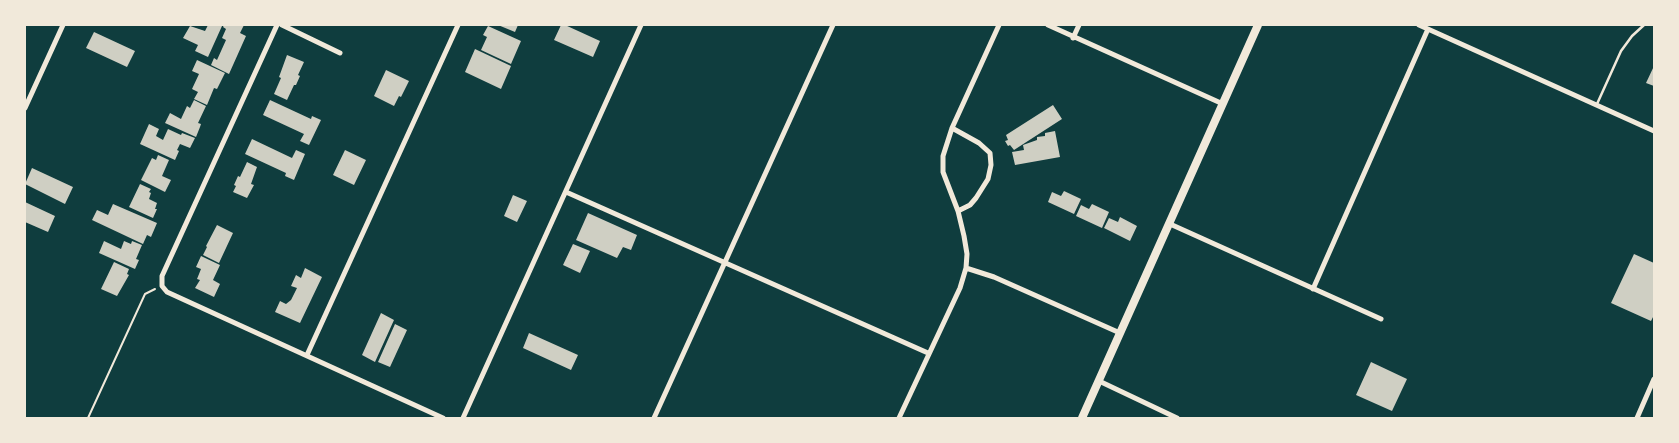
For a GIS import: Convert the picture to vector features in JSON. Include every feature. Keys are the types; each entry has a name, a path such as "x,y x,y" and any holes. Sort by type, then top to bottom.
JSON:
{"main road":[{"path":"1082,418 1258,25"}],"street":[{"path":"25,108 63,25"},
{"path":"277,25 162,276 162,286 167,292 443,418"},
{"path":"282,25 340,53"},
{"path":"307,355 458,25"},
{"path":"463,418 641,25"},
{"path":"654,418 832,25"},
{"path":"899,418 960,288 966,268 968,254 958,211 943,172 943,156 952,128 999,25"},
{"path":"1048,25 1073,38 1223,104"},
{"path":"1073,38 1079,25"},
{"path":"1419,25 1654,131"},
{"path":"1313,289 1428,29"},
{"path":"952,128 979,143 990,153 992,165 988,179 976,198 970,205 958,211"},
{"path":"566,192 928,353"},
{"path":"1170,224 1381,319"},
{"path":"966,268 994,277 1120,334"},
{"path":"1637,418 1654,379"},
{"path":"1099,381 1177,418"}],"lane":[{"path":"1597,105 1621,51 1632,36 1644,25"}],"path":[{"path":"88,418 145,294 162,286"}],"building":[{"path":"208,25 222,26 208,57 195,51 198,45 183,38 190,26 205,31"},
{"path":"224,25 244,25 240,33 246,36 229,74 211,65 214,58 217,60 226,40 222,38 226,29 223,27"},
{"path":"498,25 518,25 515,32"},
{"path":"561,25 565,25 600,41 593,57 554,40"},
{"path":"488,26 521,41 511,64 481,50 487,37 483,35"},
{"path":"94,32 135,51 127,67 86,48"},
{"path":"475,49 511,66 501,89 465,72"},
{"path":"287,55 304,62 296,85 294,85 287,100 274,94 281,78 279,77"},
{"path":"197,60 225,73 217,89 214,88 207,105 194,99 198,92 192,89 199,74 192,71"},
{"path":"1654,66 1654,86 1646,83"},
{"path":"386,70 409,81 394,106 374,96"},
{"path":"194,100 206,106 198,123 201,124 196,137 165,123 170,113 181,119 187,106 190,108"},
{"path":"270,100 311,119 312,116 321,120 309,145 300,141 304,134 263,115"},
{"path":"1053,105 1062,119 1014,150 1010,145 1008,146 1005,141 1008,140 1006,135"},
{"path":"149,124 159,129 156,136 163,140 168,129 181,135 182,133 195,138 190,148 180,144 175,160 140,144"},
{"path":"1055,131 1060,157 1015,165 1012,152 1024,150 1023,145 1037,140 1037,137 1045,136 1045,133"},
{"path":"252,139 292,158 296,150 305,154 294,180 285,176 286,173 245,154"},
{"path":"345,150 366,160 354,185 333,175"},
{"path":"158,155 169,160 162,176 171,180 165,192 141,180 152,158 156,160"},
{"path":"247,162 257,167 251,184 254,185 247,198 233,192 238,176 240,177"},
{"path":"32,168 73,187 65,204 25,184"},
{"path":"140,184 151,189 149,199 157,203 155,209 157,209 153,218 129,207"},
{"path":"1064,191 1081,199 1074,214 1048,202 1052,192 1061,196"},
{"path":"513,195 527,201 517,222 504,216"},
{"path":"25,202 55,216 48,232 25,222"},
{"path":"113,204 157,223 151,237 147,235 143,244 92,220 97,210 108,215"},
{"path":"1092,204 1109,212 1102,228 1076,216 1081,205 1089,209"},
{"path":"588,213 637,235 631,250 623,247 617,258 576,240"},
{"path":"1120,217 1137,226 1130,241 1104,228 1109,218 1118,222"},
{"path":"217,225 233,233 219,263 203,255"},
{"path":"104,241 121,249 124,241 131,244 132,241 142,245 136,259 139,260 135,269 99,253"},
{"path":"573,244 590,251 580,273 563,265"},
{"path":"1634,254 1654,263 1654,315 1651,321 1611,303"},
{"path":"201,256 220,265 213,280 220,284 214,297 195,288 200,280 197,279 201,269 196,267"},
{"path":"114,262 129,269 127,274 129,275 117,296 101,289"},
{"path":"305,268 322,277 300,323 275,312 280,301 286,304 291,300 297,288 291,286 296,275 301,278"},
{"path":"381,313 394,320 375,362 362,355"},
{"path":"395,324 407,330 390,367 378,362"},
{"path":"529,333 578,355 571,370 523,348"},
{"path":"1371,362 1407,379 1392,411 1356,395"}]}
